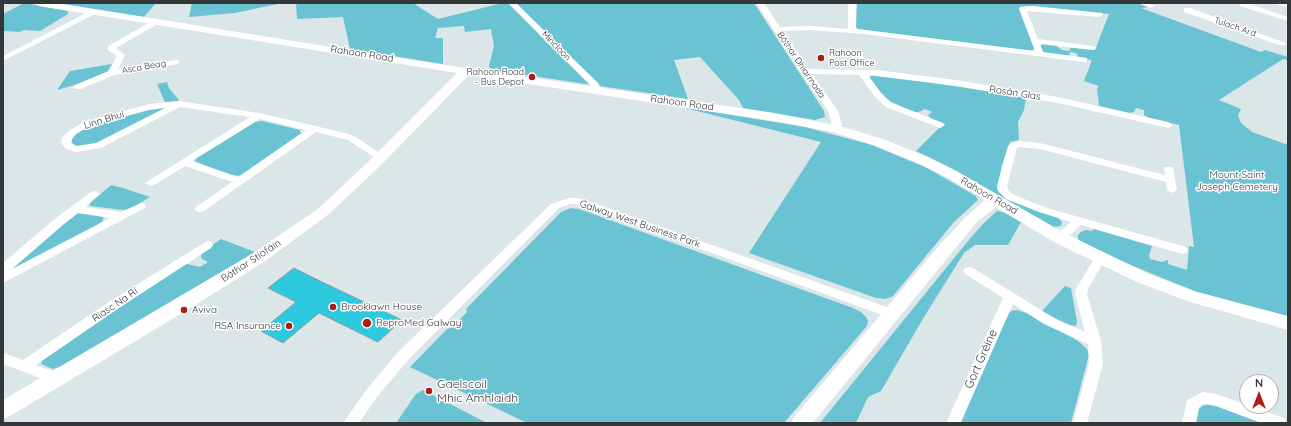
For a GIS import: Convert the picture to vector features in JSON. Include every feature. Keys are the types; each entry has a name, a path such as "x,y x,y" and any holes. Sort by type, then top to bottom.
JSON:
{"street":[{"name":"Rahoon Road","path":"39,3 466,71 795,120 835,129 875,141 920,159 953,175 1060,238 1100,258 1174,290 1288,323"},
{"name":"Mincloon","path":"512,3 595,85 598,90"},
{"name":"Bóthar Dhiarmada","path":"760,3 832,111 837,125 835,129"},
{"path":"852,3 852,31"},
{"path":"1141,3 1151,6"},
{"path":"1258,9 1270,3"},
{"path":"1281,3 1288,5"},
{"path":"1243,4 1288,19"},
{"path":"1040,54 1024,12 1024,8 1098,16"},
{"name":"Tulach Ard","path":"1187,10 1285,42"},
{"path":"3,59 95,12"},
{"name":"Asca Beag","path":"112,73 121,55 111,48 157,22"},
{"path":"777,29 810,28 852,31 1040,54 1073,56 1084,60"},
{"path":"1035,41 1063,47 1093,48"},
{"name":"Tulach Ard","path":"1272,50 1285,42"},
{"name":"Asca Beag","path":"78,87 112,73 175,62"},
{"name":"Bóthar Stiofáin","path":"3,410 258,258 328,208 466,71"},
{"name":"Rosán Glas","path":"806,71 861,72 956,83 1058,100 1168,125"},
{"path":"861,72 878,95 889,105 940,125"},
{"name":"Linn Bhuí","path":"179,104 98,146 76,148 69,146 66,143 73,132 87,124 149,107 179,104 259,116 314,128 351,138 381,157"},
{"path":"150,183 259,116"},
{"path":"200,209 314,128"},
{"path":"1169,169 1171,185 1049,148 1023,144 1013,146 1002,186 1003,191 1010,197 1028,204 1078,221 1182,250"},
{"path":"184,162 240,181"},
{"path":"3,270 95,194"},
{"path":"801,423 958,235 973,218 995,200"},
{"name":"Galway West Business Park","path":"350,423 372,393 404,355 555,206 569,201 577,201 598,208 893,314"},
{"path":"3,279 141,206"},
{"path":"75,209 122,216"},
{"path":"1060,238 1078,221"},
{"name":"Riasc Na Rí","path":"24,366 111,307 207,245"},
{"path":"1080,423 1096,364 1094,341 1082,289 1100,258"},
{"path":"969,271 1050,321 1094,341"},
{"name":"Gort Gréine","path":"954,423 1010,296"},
{"path":"3,358 56,378"},
{"path":"1189,423 1192,404 1203,398 1216,400 1279,423"}],"green space":[{"path":"24,3 68,11 68,14 40,31 3,31 3,14"},
{"path":"52,3 156,3 144,17"},
{"path":"192,3 282,3 235,13 189,17"},
{"path":"296,3 413,3 438,19 503,3 754,3 824,111 825,117 815,120 743,108 739,100 700,57 674,60 688,99 491,70 489,66 494,46 491,29 465,32 464,26 438,28 435,38 443,38 443,64 350,49 343,17 297,19"},
{"name":"Mount Saint Joseph Cemetery","path":"857,3 1138,3 1150,7 1141,8 1261,52 1265,50 1288,57 1288,60 1283,59 1219,100 1241,109 1238,115 1241,123 1252,132 1288,145 1288,317 1194,291 1116,259 1078,239 1078,235 1081,232 1086,230 1092,231 1094,229 1152,246 1149,255 1150,259 1162,262 1168,260 1168,264 1187,270 1189,246 1194,247 1179,125 1149,118 1144,115 1144,110 1136,108 1134,112 1130,113 1099,106 1097,88 1099,86 1084,81 1092,60 1079,58 1076,53 1070,52 1069,56 1044,53 1041,47 1041,45 1044,44 1055,45 1062,50 1069,51 1071,48 1095,50 1109,14 1029,6 1020,7 1034,47 1031,51 858,29 856,27"},
{"path":"112,64 107,72 78,84 57,90 70,71"},
{"path":"873,75 1026,97 1024,110 1018,122 1019,140 1010,142 1002,165 997,189 1007,199 1057,217 1062,222 1061,226 1053,227 951,168 916,151 943,124 930,118 928,115 932,112 925,109 919,112 914,112 887,100 869,78"},
{"path":"167,82 169,88 179,100 178,101 165,102 157,84"},
{"path":"677,106 805,127 872,145 927,168 976,196 978,200 954,222 893,296 885,299 876,298 749,253 821,142"},
{"path":"167,107 103,142 86,146 77,146 72,143 71,140 81,128 149,109"},
{"path":"262,121 300,130 300,132 303,133 241,176 231,175 212,169 195,161 196,158 254,122"},
{"path":"111,185 150,197 130,209 124,210 90,206 90,203"},
{"path":"571,208 579,209 853,308 861,312 866,317 868,321 867,326 784,423 527,423 410,367 447,329 451,328 467,312 466,309 561,212"},
{"path":"997,211 1003,212 1021,222 1008,245 975,245 964,253 924,317 881,391 868,397 856,423 820,423 968,241"},
{"path":"80,213 104,216 102,222 98,226 8,272 75,214"},
{"path":"221,239 255,252 65,365 53,369 41,364 43,358 181,266 187,264 200,267 208,262 201,258 201,254"},
{"path":"1065,286 1071,288 1077,322 1076,326 1065,324 1042,311"},
{"path":"1017,310 1029,314 1078,341 1087,349 1089,355 1071,423 961,423 1008,314 1011,311"},
{"path":"423,390 487,423 396,423 416,394"},
{"path":"1209,404 1264,423 1196,423 1199,409 1202,406"}],"building":[{"name":"Brooklawn House","path":"294,268 402,320 378,342 319,313 283,343 261,331 296,302 268,288"}],"place":[{"name":"Rahoon Post Office","path":"821,58"},
{"name":"Rahoon Road - Bus Depot","path":"532,77"},
{"name":"Brooklawn House","path":"333,307"},
{"name":"Aviva","path":"184,310"},
{"name":"ReproMed Galway","path":"367,323"},
{"name":"RSA Insurance","path":"289,326"},
{"name":"Gaelscoil Mhic Amhlaidh","path":"429,391"}]}
